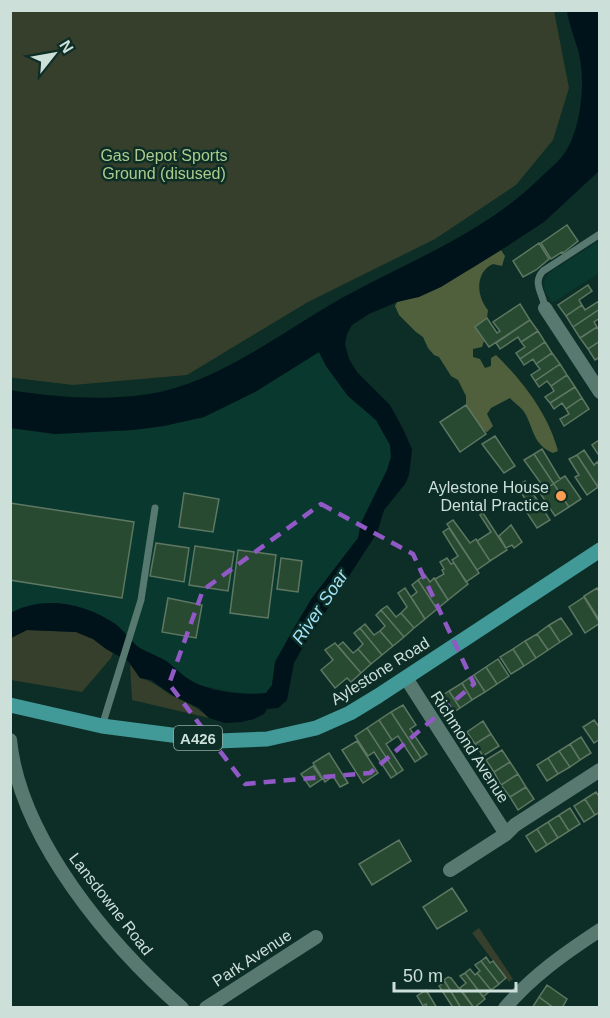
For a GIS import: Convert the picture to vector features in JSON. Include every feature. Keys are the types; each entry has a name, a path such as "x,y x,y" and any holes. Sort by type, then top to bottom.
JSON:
{"main road":[{"name":"Aylestone Road","path":"10,705 102,726 218,741 267,739 315,728 342,717 406,678 600,550"}],"street":[{"path":"544,308 600,392"},
{"name":"Richmond Avenue","path":"406,678 506,834"},
{"name":"Lansdowne Road","path":"10,740 19,780 52,857 116,942 152,981 182,1008"},
{"path":"450,870 600,770"},
{"path":"505,1008 539,972 600,930"},
{"name":"Park Avenue","path":"206,1008 316,937"}],"lane":[{"path":"544,308 537,283 538,277 543,271 600,234"},
{"path":"102,726 141,600 155,508"}],"highlighted area":[{"path":"321,504 413,554 474,684 370,773 245,784 169,684 203,590"}],"shaded area":[{"path":"599,241 599,273 552,303 544,289 545,279 549,273"},
{"path":"501,250 505,256 502,266 493,264 480,278 481,298 488,310 487,318 475,327 484,341 482,347 473,349 473,357 480,359 485,368 491,366 491,358 496,355 515,375 548,424 558,451 553,453 538,442 524,412 510,398 491,408 487,414 493,426 487,432 483,431 466,405 466,396 458,380 451,376 439,357 428,348 423,337 399,315 395,306 397,302 425,293 451,280"},
{"path":"319,352 326,366 348,396 376,420 390,445 391,457 361,523 358,538 312,598 294,628 275,662 272,685 266,693 251,695 202,686 182,676 163,659 138,647 116,624 22,607 11,613 10,428 55,434 133,430 204,417 255,392"}],"green space":[{"name":"Gas Depot Sports Ground (disused)","path":"10,11 554,11 569,88 553,140 516,185 435,239 308,302 187,375 73,385 15,378 10,377"},
{"path":"27,630 76,632 93,639 113,653 82,692 11,680 11,638"},
{"path":"130,664 140,678 153,683 209,718 132,700"},
{"path":"479,928 513,979 509,982 472,933"}],"water":[{"name":"River Soar","path":"567,11 599,11 599,171 544,222 501,250 441,287 419,297 397,302 369,314 352,325 345,344 349,359 357,372 390,405 403,429 412,449 409,475 405,484 384,510 377,533 294,663 287,700 278,708 267,709 264,714 254,719 225,723 209,718 199,708 172,695 151,680 140,678 128,661 93,639 76,632 27,630 11,638 11,613 23,607 50,603 77,606 114,623 137,646 165,661 193,682 234,693 266,693 272,685 275,662 294,628 312,598 358,538 361,523 391,457 390,445 376,420 348,396 326,366 319,352 255,392 204,417 133,430 55,434 11,428 10,390 67,397 107,398 164,391 188,384 255,351 340,299 443,246 493,216 553,166 566,151 576,128 581,101 582,74"}],"building":[{"path":"567,225 578,241 551,259 541,243"},
{"path":"539,243 549,259 523,277 513,261"},
{"path":"588,285 592,291 579,300 582,305 566,316 558,305"},
{"path":"599,301 600,309 573,327 566,316 582,305 585,310"},
{"path":"520,304 530,320 489,347 475,327 487,318 497,333 500,331 493,322"},
{"path":"600,309 600,318 594,322 597,327 580,338 573,327"},
{"path":"530,320 538,331 521,342 518,337 500,349 496,343"},
{"path":"597,327 600,331 600,341 588,349 580,338"},
{"path":"538,331 545,342 520,359 516,353 525,347 521,342"},
{"path":"600,341 600,357 595,360 588,349"},
{"path":"545,342 552,353 536,364 533,359 524,365 520,359"},
{"path":"552,353 560,364 535,381 531,375 540,369 536,364"},
{"path":"560,364 567,375 551,386 547,381 539,387 535,381"},
{"path":"567,375 575,387 550,403 545,397 554,391 551,386"},
{"path":"575,387 582,398 566,409 562,403 554,409 550,403"},
{"path":"582,398 589,409 564,426 560,419 569,414 566,409"},
{"path":"466,405 486,434 460,452 440,422"},
{"path":"495,436 515,466 504,473 482,444"},
{"path":"600,440 600,457 592,445"},
{"path":"542,449 560,479 565,476 581,499 569,507 534,454"},
{"path":"584,450 594,465 597,462 600,466 598,487 577,455"},
{"path":"534,454 569,507 555,516 540,493 545,489 524,460"},
{"path":"577,455 598,487 587,495 575,477 579,475 569,459"},
{"name":"Aylestone House Dental Practice","path":"565,476 581,499 555,516 540,493"},
{"path":"525,481 550,520 537,528 524,508 529,505 517,486"},
{"path":"184,493 219,499 213,532 179,527"},
{"path":"10,503 134,522 122,598 10,580"},
{"path":"483,513 507,550 490,561 477,541 491,532 480,515"},
{"path":"453,520 470,543 476,539 490,561 477,570 447,524"},
{"path":"511,525 522,542 514,548 512,545 506,548 499,536"},
{"path":"449,528 479,573 466,582 452,560 458,556 443,532"},
{"path":"156,543 189,548 184,582 150,576"},
{"path":"195,546 234,552 228,591 189,585"},
{"path":"238,550 276,555 268,618 230,613"},
{"path":"281,558 302,561 298,592 277,589"},
{"path":"447,558 451,564 454,563 468,584 448,600 435,579 444,574 440,562"},
{"path":"425,575 430,582 434,578 448,600 437,609 418,580"},
{"path":"418,580 437,609 425,619 411,597 417,592 412,585"},
{"path":"405,588 425,619 414,628 401,613 407,607 398,593"},
{"path":"597,588 600,593 600,621 584,596"},
{"path":"584,597 600,623 585,633 569,607"},
{"path":"168,598 202,605 196,638 162,632"},
{"path":"387,606 396,617 401,613 414,628 404,637 381,610"},
{"path":"381,610 404,637 393,646 380,631 385,626 376,615"},
{"path":"561,618 572,634 560,642 549,625"},
{"path":"365,624 374,635 380,631 393,646 382,655 360,628"},
{"path":"549,625 560,642 548,650 537,634"},
{"path":"360,628 382,655 371,664 358,649 363,644 354,633"},
{"path":"537,634 548,650 536,658 525,641"},
{"path":"525,641 536,658 524,666 513,649"},
{"path":"343,642 353,653 358,649 371,664 361,673 338,646"},
{"path":"335,643 361,673 351,682 347,678 335,688 321,670 333,660 325,650"},
{"path":"513,649 524,666 511,674 500,657"},
{"path":"498,659 509,676 497,684 486,667"},
{"path":"486,667 497,684 485,692 474,675"},
{"path":"474,675 485,692 472,700 462,683"},
{"path":"462,683 472,700 460,708 449,691"},
{"path":"449,691 460,708 448,716 437,699"},
{"path":"403,705 416,725 410,729 427,754 421,758 391,712"},
{"path":"391,712 421,758 415,762 398,736 392,740 379,720"},
{"path":"379,720 392,740 386,744 403,770 397,774 367,728"},
{"path":"594,720 600,728 600,739 594,743 583,727"},
{"path":"483,721 491,734 475,744 467,732"},
{"path":"367,728 397,774 391,778 374,752 368,756 355,736"},
{"path":"491,734 499,746 483,756 475,744"},
{"path":"581,737 591,753 580,760 570,744"},
{"path":"357,741 378,773 363,783 342,750"},
{"path":"570,744 580,760 570,767 559,751"},
{"path":"502,750 510,762 494,772 486,760"},
{"path":"559,751 570,767 558,774 548,758"},
{"path":"329,753 348,783 340,787 333,776 325,782 313,763"},
{"path":"548,758 558,774 547,781 537,765"},
{"path":"510,762 518,774 501,785 494,772"},
{"path":"313,766 322,779 310,787 301,774"},
{"path":"518,774 526,787 510,797 501,785"},
{"path":"526,787 534,799 518,810 510,797"},
{"path":"596,792 600,798 600,812 595,815 585,799"},
{"path":"585,799 595,815 584,822 574,806"},
{"path":"570,808 580,824 569,831 559,815"},
{"path":"559,815 569,831 558,838 548,822"},
{"path":"548,822 558,838 547,845 537,829"},
{"path":"537,829 547,845 536,852 526,836"},
{"path":"399,840 411,861 372,885 359,864"},
{"path":"452,888 467,911 437,929 423,907"},
{"path":"486,957 490,963 493,961 506,978 499,984 481,961"},
{"path":"481,961 499,984 491,990 477,973 480,971 475,965"},
{"path":"470,969 475,975 477,973 491,990 483,997 465,973"},
{"path":"465,973 485,999 474,1008 460,988 466,983 460,976"},
{"path":"448,977 474,1008 461,1008 444,980"},
{"path":"445,982 461,1008 450,1008 452,1006 439,986"},
{"path":"547,985 567,999 562,1008 554,1008 539,997"},
{"path":"426,990 437,1008 427,1008 426,1004 423,1006 417,996"},
{"path":"539,997 554,1008 532,1008"}],"place":[{"name":"Aylestone House Dental Practice","path":"561,496"}]}
